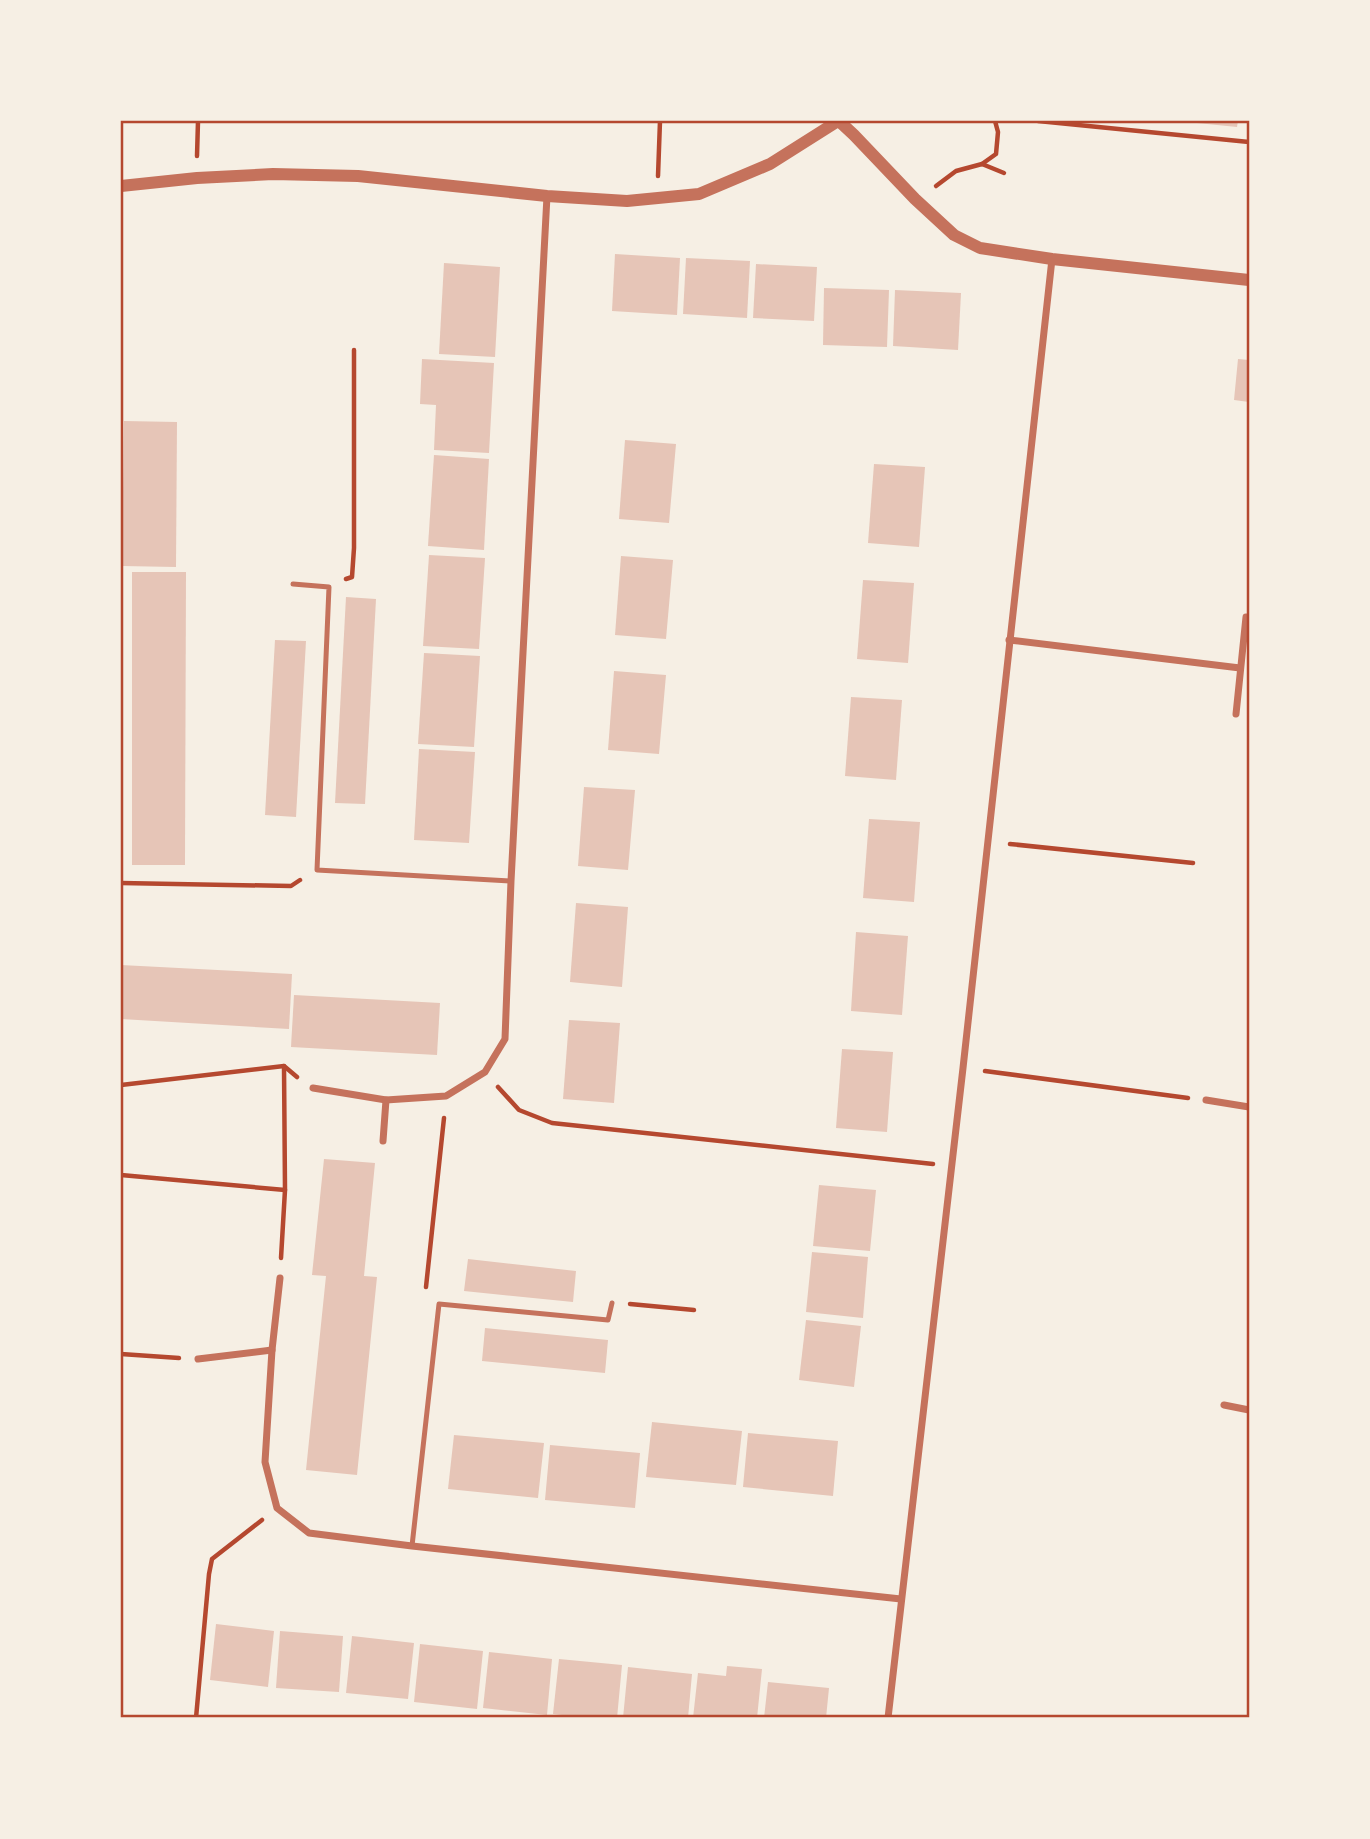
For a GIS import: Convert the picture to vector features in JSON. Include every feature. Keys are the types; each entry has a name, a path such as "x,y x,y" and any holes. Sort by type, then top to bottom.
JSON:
{"street":[{"path":"121,186 273,174 358,176 547,196 627,201 699,194 770,164 839,121 954,235 980,248 1052,259 1249,280"},
{"path":"313,1088 386,1100 446,1096 485,1072 505,1038 547,196"},
{"path":"888,1718 1052,259"},
{"path":"1236,714 1246,617"},
{"path":"1009,640 1240,668"},
{"path":"383,1141 386,1100"},
{"path":"1206,1100 1249,1107"},
{"path":"280,1278 272,1350 265,1462 277,1508 309,1533 901,1599"},
{"path":"198,1359 272,1350"},
{"path":"1224,1405 1249,1410"}],"lane":[{"path":"293,584 329,587 317,870 511,881"},
{"path":"412,1546 439,1304 608,1320 612,1303"}],"path":[{"path":"197,178 198,121"},
{"path":"658,198 660,121"},
{"path":"915,199 956,172 982,164 996,154 998,132 995,121"},
{"path":"1038,121 1249,142"},
{"path":"982,164 1004,173"},
{"path":"329,587 352,577 354,350"},
{"path":"987,841 1193,863"},
{"path":"121,883 291,886 317,870"},
{"path":"121,1085 284,1066 313,1088"},
{"path":"280,1278 285,1190 284,1066"},
{"path":"963,1068 1206,1100"},
{"path":"485,1072 519,1110 552,1123 951,1166"},
{"path":"439,1304 426,1292 446,1096"},
{"path":"121,1175 285,1190"},
{"path":"612,1303 694,1310"},
{"path":"121,1354 198,1359"},
{"path":"196,1718 212,1559 277,1508"}],"building":[{"path":"1197,121 1238,121 1237,127"},
{"path":"615,254 680,258 677,315 612,311"},
{"path":"686,258 750,261 747,318 683,314"},
{"path":"444,263 500,267 495,357 439,354"},
{"path":"756,264 817,267 814,321 753,318"},
{"path":"824,288 889,290 887,347 823,345"},
{"path":"895,290 961,293 958,350 893,346"},
{"path":"422,359 494,363 489,453 434,450 436,405 420,404"},
{"path":"1238,359 1249,360 1249,402 1234,400"},
{"path":"124,421 177,422 176,567 122,566"},
{"path":"625,440 676,444 669,523 619,519"},
{"path":"434,455 489,459 484,550 428,546"},
{"path":"874,464 925,467 919,547 868,543"},
{"path":"429,555 485,558 479,649 423,646"},
{"path":"621,556 673,560 666,639 615,635"},
{"path":"132,572 186,572 185,865 132,865"},
{"path":"863,580 914,583 908,663 857,659"},
{"path":"346,597 376,599 365,804 335,803"},
{"path":"275,640 306,641 296,817 265,815"},
{"path":"424,653 480,656 474,747 418,744"},
{"path":"614,671 666,675 659,754 608,750"},
{"path":"851,697 902,700 896,780 845,776"},
{"path":"419,749 475,752 469,843 414,840"},
{"path":"584,787 635,790 628,870 578,866"},
{"path":"869,819 920,822 914,902 863,898"},
{"path":"576,903 628,907 622,987 570,982"},
{"path":"856,932 908,936 902,1015 851,1011"},
{"path":"121,965 292,974 289,1029 121,1019"},
{"path":"294,995 440,1003 437,1055 291,1047"},
{"path":"569,1020 620,1023 614,1103 563,1099"},
{"path":"842,1049 893,1052 887,1132 836,1128"},
{"path":"324,1159 375,1163 364,1276 377,1277 357,1475 306,1470 326,1276 312,1275"},
{"path":"819,1185 876,1190 870,1251 813,1246"},
{"path":"812,1252 868,1257 863,1318 806,1312"},
{"path":"468,1259 576,1271 573,1302 464,1291"},
{"path":"806,1320 861,1326 854,1387 799,1380"},
{"path":"485,1328 608,1340 605,1373 482,1361"},
{"path":"652,1422 742,1431 736,1485 646,1477"},
{"path":"748,1433 838,1441 833,1496 743,1487"},
{"path":"454,1435 544,1443 538,1498 448,1489"},
{"path":"550,1445 640,1453 635,1508 545,1500"},
{"path":"216,1624 274,1631 268,1687 210,1680"},
{"path":"280,1631 343,1636 339,1692 276,1688"},
{"path":"352,1636 414,1643 408,1699 346,1693"},
{"path":"420,1644 483,1651 477,1709 414,1702"},
{"path":"489,1652 552,1659 547,1715 483,1708"},
{"path":"559,1659 622,1665 617,1718 553,1714"},
{"path":"727,1666 762,1669 757,1718 693,1718 698,1673 726,1676"},
{"path":"628,1667 692,1674 688,1718 623,1718"},
{"path":"768,1682 829,1688 826,1718 764,1718"}]}
